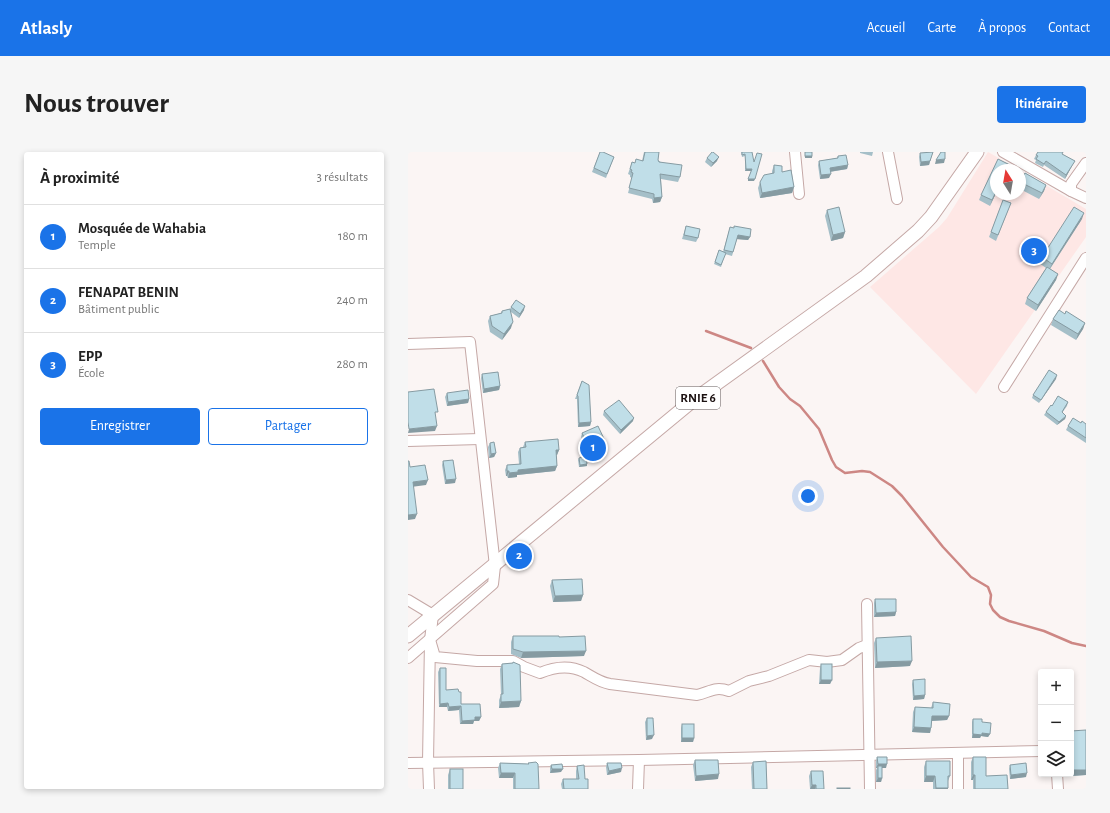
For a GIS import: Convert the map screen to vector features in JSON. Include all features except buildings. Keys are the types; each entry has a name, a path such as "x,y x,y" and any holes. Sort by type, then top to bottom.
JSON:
{"main road":[{"name":"RNIE 6","path":"408,636 432,615 495,566 691,402 866,276 918,231 931,217 977,152"}],"street":[{"path":"795,152 799,194"},
{"path":"888,152 897,199"},
{"path":"1003,152 1086,198"},
{"path":"1071,191 1071,184 1086,162"},
{"path":"1004,387 1086,258"},
{"path":"408,344 470,342 495,566 494,584 408,658"},
{"path":"408,441 480,439"},
{"path":"408,600 432,615 430,640 429,789"},
{"path":"867,604 870,789"},
{"path":"430,640 435,657 478,661 513,661 540,673 549,669 560,667 578,670 600,682 697,695 707,693 714,688 722,688 729,691 749,681 769,676 809,660 827,662 842,660 859,648 867,645"},
{"path":"408,763 639,760 1038,751"},
{"path":"958,753 958,789"},
{"path":"638,789 639,760"},
{"path":"1057,777 1058,789"}],"shaded area":[{"path":"988,152 1009,164 990,164 990,200 1026,200 1026,174 1086,209 1086,237 976,394 870,287 939,227 947,218"}],"waterway":[{"path":"706,331 751,348"},
{"path":"763,361 779,387 790,399 800,406 819,429 836,467 845,473 862,471 870,472 892,486 902,496 943,547 971,577 988,587 991,595 990,604 993,610 1000,617 1044,631 1072,643 1086,646"}],"place":[{"name":"EPP","path":"1034,251"},
{"name":"Mosquée de Wahabia","path":"593,448"},
{"name":"FENAPAT BENIN","path":"519,556"}]}
